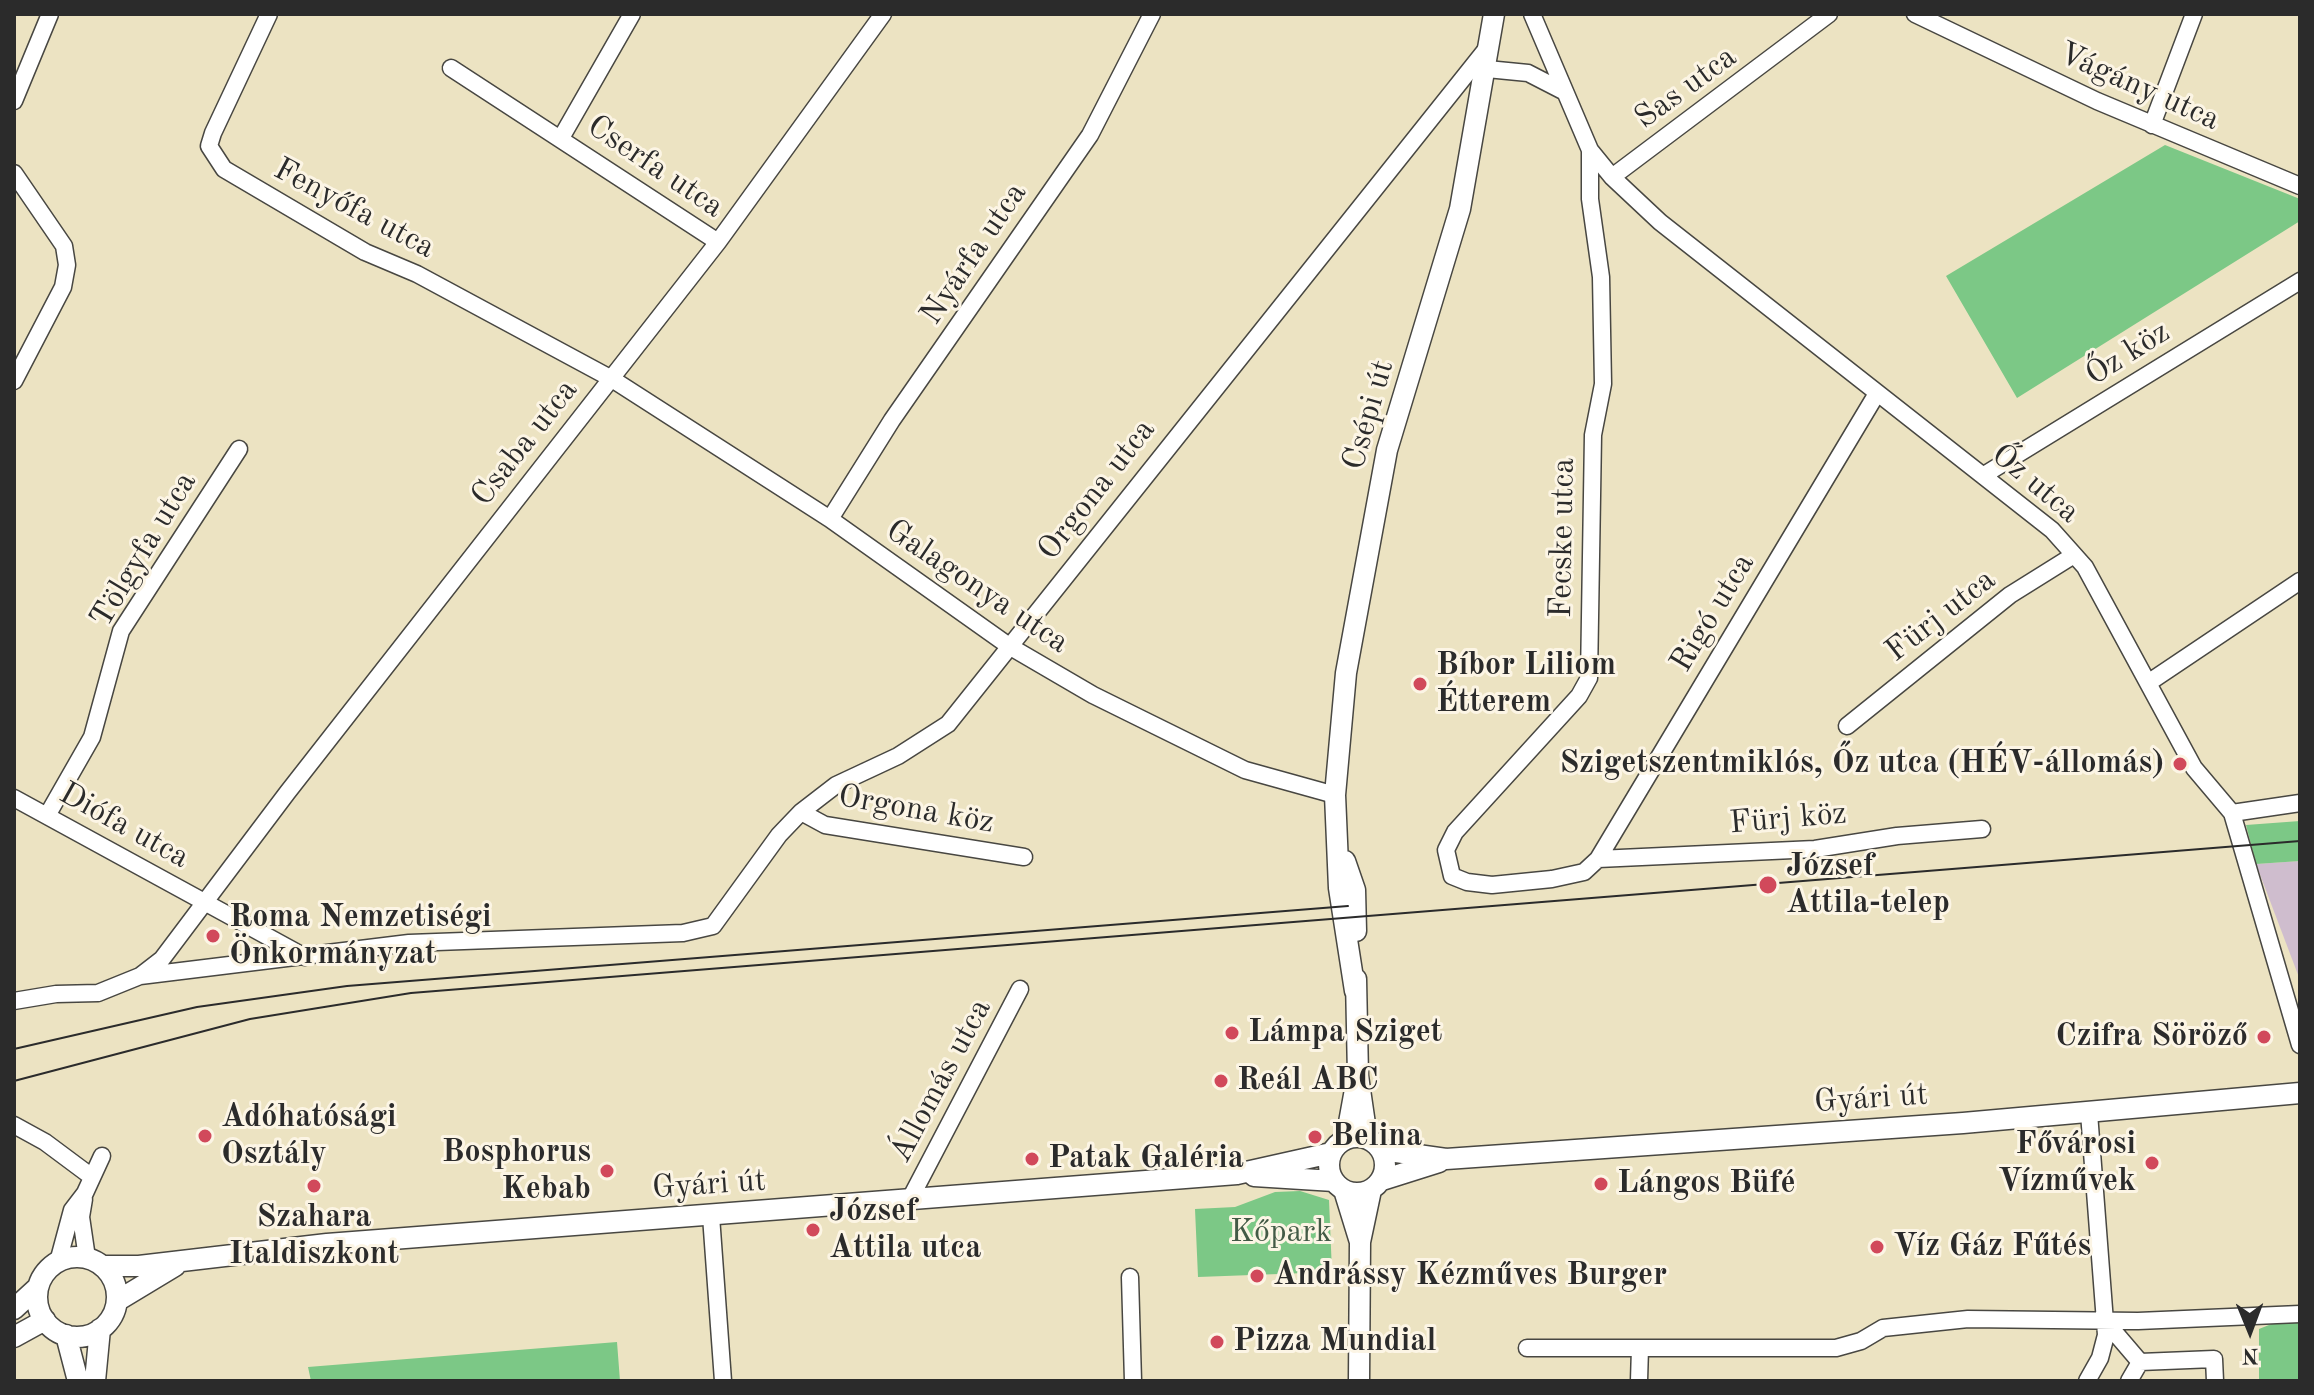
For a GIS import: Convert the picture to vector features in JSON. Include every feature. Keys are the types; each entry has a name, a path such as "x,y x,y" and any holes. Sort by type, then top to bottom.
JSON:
{"street":[{"name":"Fenyőfa utca","path":"269,14 209,146 224,169 365,252 417,274 612,379"},
{"name":"Cserfa utca","path":"561,138 632,14"},
{"name":"Csaba utca","path":"140,976 162,959 206,904 287,793 718,242 883,14"},
{"name":"Nyárfa utca","path":"830,519 892,420 1090,135 1152,14"},
{"name":"Csépi út","path":"1374,1144 1358,1076 1355,890 1338,838 1335,795 1346,673 1384,465 1460,209 1487,69 1494,14"},
{"name":"Őz utca","path":"1532,14 1590,150 1612,177 1660,222 1876,395 2052,530 2085,567 2194,768 2232,813 2300,1045"},
{"name":"Sas utca","path":"1612,177 1829,14"},
{"name":"Vágány utca","path":"1915,14 2152,125 2300,186"},
{"path":"2152,125 2194,14"},
{"path":"14,101 47,15"},
{"name":"Orgona utca","path":"305,957 424,942 683,933 713,926 779,835 801,812 836,785 898,756 948,724 1489,46"},
{"name":"Cserfa utca","path":"451,68 718,242"},
{"path":"1487,69 1528,73 1563,91"},
{"name":"Fecske utca","path":"1590,150 1590,199 1601,277 1603,384 1593,435 1589,678 1579,696 1455,832 1446,850 1452,876 1467,882 1492,885 1552,879 1584,872 1598,859"},
{"path":"14,173 64,246 67,265 63,287 14,381"},
{"name":"Őz köz","path":"1984,475 2300,281"},
{"name":"Galagonya utca","path":"612,379 830,519 1009,646 1178,739 1245,770 1335,795"},
{"name":"Rigó utca","path":"1598,859 1876,395"},
{"name":"Tölgyfa utca","path":"48,814 92,737 121,631 239,449"},
{"name":"Fürj utca","path":"1847,726 2010,595 2074,555"},
{"path":"2148,683 2300,581"},
{"name":"Diófa utca","path":"14,798 305,957"},
{"path":"2232,813 2300,803"},
{"name":"Orgona köz","path":"801,812 825,825 1024,857"},
{"name":"Fürj köz","path":"1598,859 1815,849 1897,836 1982,829"},
{"path":"14,1001 56,994 98,993 140,976 305,957"},
{"name":"Állomás utca","path":"910,1199 1020,989"},
{"name":"Csépi út","path":"1338,1146 1358,1076"},
{"name":"Gyári út","path":"1374,1144 1446,1159 2089,1113 2300,1093"},
{"path":"2087,1381 2100,1358 2106,1335 2089,1113"},
{"path":"14,1125 45,1142 92,1177"},
{"path":"1359,1381 1360,1242 1376,1185 1386,1165 1374,1144 1338,1146 1329,1167 1360,1242"},
{"name":"Gyári út","path":"1237,1174 1338,1146"},
{"path":"14,1309 38,1287 49,1269 58,1262 72,1210 85,1193 102,1156"},
{"name":"Gyári út","path":"1376,1185 1446,1159"},
{"name":"Gyári út","path":"95,1262 185,1260 327,1244 1237,1174 1339,1186"},
{"path":"1339,1186 1362,1193 1376,1185"},
{"path":"38,1287 39,1308 45,1320 66,1335 78,1337 100,1329 114,1312 116,1288 95,1262 81,1217 85,1193"},
{"path":"711,1216 723,1381"},
{"name":"Gyári út","path":"117,1301 185,1260"},
{"path":"58,1262 95,1262"},
{"path":"1130,1277 1133,1381"},
{"path":"1527,1348 1836,1348 1861,1341 1883,1328 1915,1322 2300,1314"},
{"path":"14,1337 45,1320"},
{"path":"2104,1320 2140,1362"},
{"path":"95,1381 100,1329"},
{"path":"66,1335 78,1381"},
{"path":"1639,1381 1640,1348"},
{"path":"2140,1362 2214,1359 2215,1381"},
{"path":"2129,1381 2140,1362"}],"shaded area":[{"path":"2300,861 2300,980 2256,864"}],"green space":[{"path":"2165,145 2300,199 2300,221 2017,398 1946,276"},
{"path":"2300,821 2300,861 2256,864 2246,825"},
{"name":"Kőpark","path":"1300,1191 1329,1200 1332,1272 1198,1277 1195,1209 1235,1207 1275,1192"},
{"path":"2300,1319 2300,1381 2259,1381 2259,1329 2279,1321"},
{"path":"617,1342 620,1381 311,1381 308,1367"}],"tram line":[{"path":"14,1081 250,1019 411,993 2300,841"},
{"path":"14,1049 197,1007 347,986 1348,906"}],"place":[{"name":"Bíbor Liliom Étterem","path":"1420,684"},
{"name":"Szigetszentmiklós, Őz utca (HÉV-állomás)","path":"2180,764"},
{"name":"József Attila-telep","path":"1768,885"},
{"name":"Roma Nemzetiségi Önkormányzat","path":"213,936"},
{"name":"Lámpa Sziget","path":"1232,1033"},
{"name":"Czifra Söröző","path":"2264,1037"},
{"name":"Reál ABC","path":"1221,1081"},
{"name":"Adóhatósági Osztály","path":"205,1136"},
{"name":"Belina","path":"1315,1137"},
{"name":"Patak Galéria","path":"1032,1159"},
{"name":"Fővárosi Vízművek","path":"2152,1163"},
{"name":"Bosphorus Kebab","path":"607,1171"},
{"name":"Lángos Büfé","path":"1601,1184"},
{"name":"Szahara Italdiszkont","path":"314,1186"},
{"name":"József Attila utca","path":"813,1230"},
{"name":"Víz Gáz Fűtés","path":"1877,1247"},
{"name":"Andrássy Kézműves Burger","path":"1257,1276"},
{"name":"Pizza Mundial","path":"1217,1342"}]}
